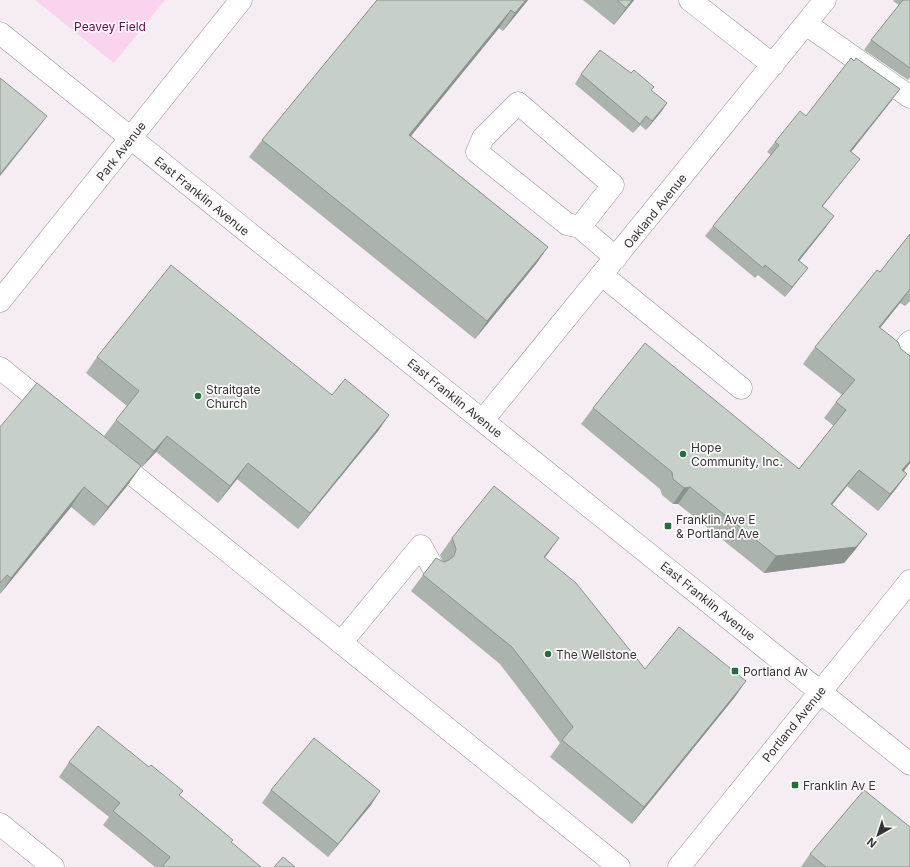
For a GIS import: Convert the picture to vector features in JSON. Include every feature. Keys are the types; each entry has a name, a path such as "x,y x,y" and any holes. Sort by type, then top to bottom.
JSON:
{"street":[{"name":"Park Avenue","path":"0,301 109,167 130,137 241,0"},
{"path":"690,0 773,65"},
{"name":"Oakland Avenue","path":"483,420 824,1"},
{"path":"806,24 910,97"},
{"name":"East Franklin Avenue","path":"0,33 910,764"},
{"path":"580,226 613,185 518,103 483,138 477,152 567,224 580,226 616,258"},
{"path":"602,275 741,388"},
{"path":"910,342 898,356 910,366"},
{"path":"0,368 69,424"},
{"path":"94,444 619,867"},
{"path":"341,643 421,546 432,566"},
{"name":"Portland Avenue","path":"679,867 910,581"},
{"path":"0,824 53,867"}],"green space":[{"name":"Peavey Field","path":"35,0 165,0 114,63"}],"building":[{"path":"377,0 526,0 515,13 511,10 409,135 548,247 487,321 262,140"},
{"path":"617,0 632,0 626,8"},
{"path":"903,0 910,0 910,68 871,40"},
{"path":"600,50 631,73 634,70 654,87 651,90 667,103 652,121 646,116 640,124 581,74"},
{"path":"851,58 854,61 856,58 900,89 850,151 860,159 822,206 834,216 798,260 808,268 792,287 765,265 763,268 713,226 779,145 775,142 800,111 806,116"},
{"path":"0,78 47,116 0,174"},
{"path":"910,234 910,289 879,327 898,342 901,349 910,356 910,461 902,470 907,474 890,494 859,470 831,504 867,534 856,547 776,556 690,487 684,488 673,479 672,472 593,408 645,343 799,469 846,410 836,402 855,380 815,347 877,270 880,272"},
{"path":"171,265 332,395 345,379 389,415 310,513 248,463 230,486 167,436 154,451 116,420 139,391 97,357"},
{"path":"37,383 141,466 108,507 84,487 11,578 7,575 0,583 0,427"},
{"name":"The Wellstone","path":"494,486 559,538 544,557 576,583 645,669 679,627 746,681 644,807 562,740 573,727 512,647 423,575 436,558 444,562 454,556 456,549 452,538"},
{"path":"98,726 149,767 151,765 183,791 179,795 233,840 231,842 261,867 162,867 170,857 113,811 120,803 69,762"},
{"path":"314,738 380,791 338,844 271,790"},
{"path":"864,790 910,827 910,867 826,867 810,854"},
{"path":"283,857 295,867 274,867"}],"place":[{"name":"Straitgate Church","path":"198,396"},
{"name":"Hope Community, Inc.","path":"683,454"},
{"name":"Franklin Ave E & Portland Ave","path":"668,526"},
{"name":"The Wellstone","path":"548,654"},
{"name":"Portland Av","path":"735,671"},
{"name":"Franklin Av E","path":"795,785"}]}
